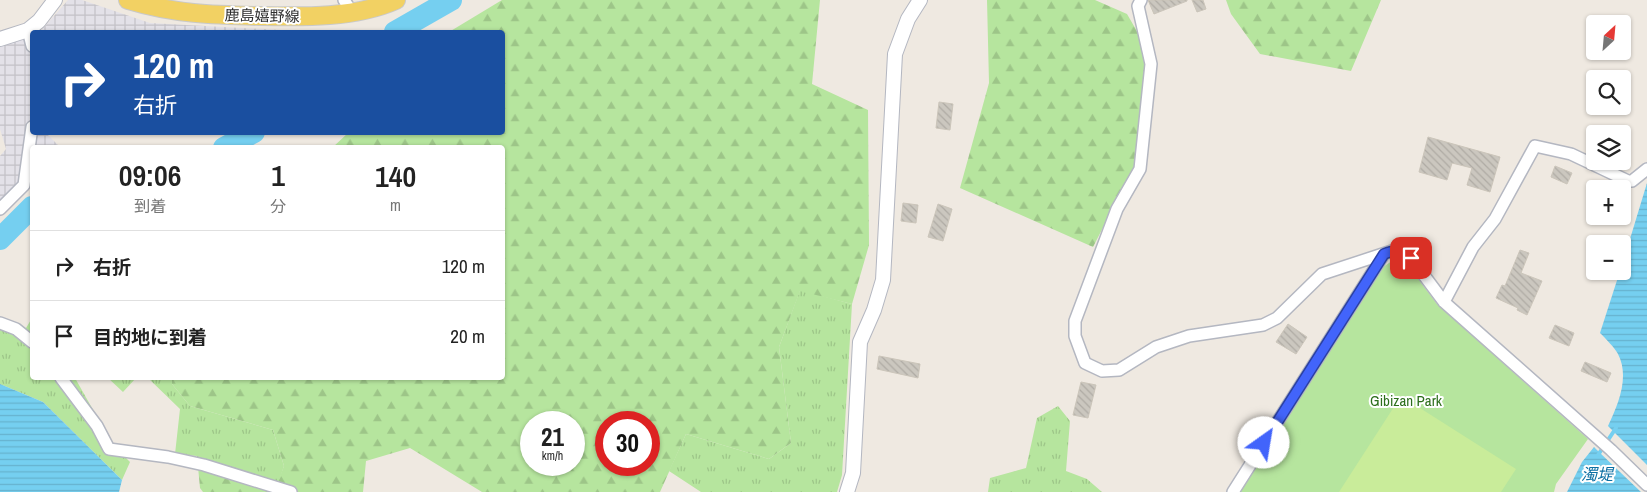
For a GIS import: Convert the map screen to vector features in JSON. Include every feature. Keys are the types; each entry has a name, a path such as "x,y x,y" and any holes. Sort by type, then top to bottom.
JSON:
{"main road":[{"name":"鹿島嬉野線","path":"128,0 154,8 200,15 315,18 348,6 388,4 396,0"}],"street":[{"path":"0,39 28,30 39,21 55,0"},
{"path":"847,492 853,473 860,342 874,310 883,280 895,54 908,19 920,0"},
{"path":"1141,0 1138,6 1151,64 1140,170 1118,209 1076,321 1075,336 1085,363 1102,371 1119,370 1156,347 1188,336 1263,325 1277,318 1322,274 1399,250 1411,258 1444,302 1611,450 1647,485"},
{"path":"28,30 30,38"},
{"path":"0,208 24,185 31,135"},
{"path":"1444,302 1473,247 1495,219 1535,146 1571,154 1628,181 1632,181 1647,169"},
{"path":"1233,492 1384,254"},
{"path":"0,323 16,329 30,340"},
{"path":"63,380 97,426 109,449 168,457 204,465 292,492"}],"shaded area":[{"path":"68,0 82,0 150,23 281,30 42,30"},
{"path":"30,36 30,135 48,135 58,145 30,145 30,188 0,217 0,156 6,149 0,129 0,46"}],"green space":[{"path":"502,0 820,0 812,84 868,110 869,245 852,304 800,291 779,347 791,443 769,459 686,434 660,492 482,492 410,448 366,461 363,492 203,492 200,488 197,456 277,484 284,466 273,430 190,406 172,384 172,380 505,380 505,145 335,145 346,135 505,135 505,30 452,30"},
{"path":"987,0 1095,0 1127,14 1138,33 1146,66 1136,163 1093,247 960,188 989,83"},
{"path":"1226,0 1381,0 1351,71 1260,54 1231,14"},
{"name":"Gibizan Park","path":"1395,259 1407,264 1437,304 1588,439 1556,484 1554,492 1239,492 1383,267"},
{"path":"800,290 852,304 842,475 837,492 701,492 669,471 686,434 769,459 791,443 779,347"},
{"path":"0,318 26,328 30,321 30,380 76,380 113,445 130,462 122,480 43,402 0,384"},
{"path":"110,380 134,380 123,392"},
{"path":"150,380 172,380 172,384 190,406 273,430 284,466 278,484 197,456 175,454 180,409"},
{"path":"1401,396 1516,469 1501,492 1339,492"},
{"path":"1058,406 1070,421 1066,471 1087,479 1102,492 988,492 990,478 1026,468 1037,418"}],"water":[{"path":"1647,183 1647,465 1608,426 1619,400 1623,372 1618,354 1600,333 1617,280 1631,280 1631,236"},
{"path":"0,384 43,402 122,480 119,492 0,492"},
{"name":"濁堤","path":"1594,447 1641,492 1567,492 1582,462"}],"building":[{"path":"1148,0 1187,0 1187,1 1154,14"},
{"path":"1192,0 1203,0 1206,9 1197,12"},
{"path":"939,102 953,104 950,130 936,128"},
{"path":"1428,137 1500,157 1490,192 1467,185 1472,168 1452,163 1447,180 1419,172"},
{"path":"1555,166 1572,173 1567,184 1551,177"},
{"path":"903,203 918,205 916,223 901,221"},
{"path":"938,204 952,209 943,241 928,237"},
{"path":"1520,250 1529,253 1521,273 1542,281 1527,315 1517,310 1518,308 1496,298 1502,285 1505,286"},
{"path":"1288,324 1307,337 1296,354 1276,342"},
{"path":"1555,325 1574,333 1569,346 1549,338"},
{"path":"879,356 920,364 918,378 877,369"},
{"path":"1585,362 1611,373 1607,382 1581,371"},
{"path":"1081,382 1096,385 1088,418 1073,415"}],"waterway":[{"path":"398,30 451,0"},
{"path":"230,145 248,135"},
{"path":"0,239 30,209"},
{"path":"1598,455 1616,428"}],"route":[{"path":"1264,443 1384,254 1399,250 1411,258"}]}
